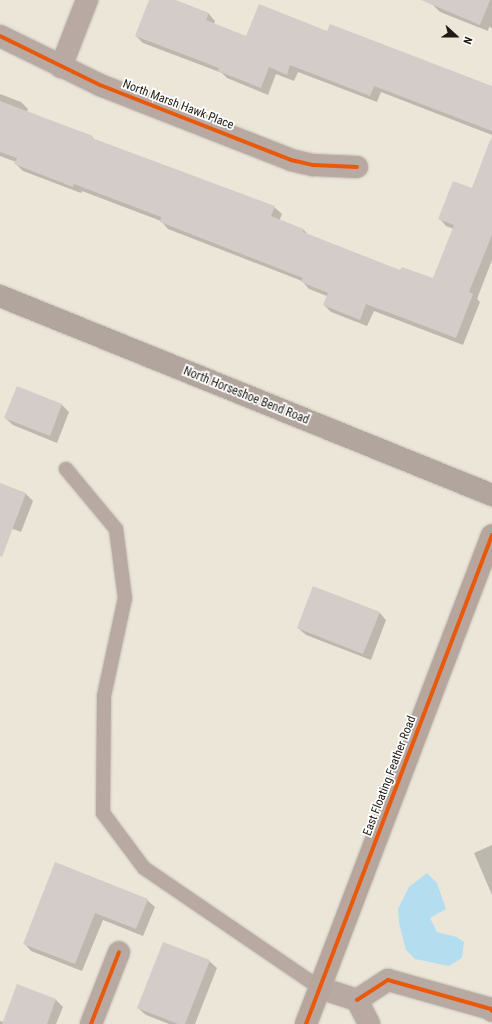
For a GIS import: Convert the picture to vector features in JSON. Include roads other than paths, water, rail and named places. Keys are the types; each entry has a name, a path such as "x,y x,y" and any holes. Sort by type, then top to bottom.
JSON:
{"highway":[{"name":"North Horseshoe Bend Road","path":"0,296 492,495"}],"street":[{"path":"61,67 87,0"},
{"name":"North Marsh Hawk Place","path":"0,36 100,85 291,160 313,165 357,166"},
{"name":"East Floating Feather Road","path":"306,1024 492,536"},
{"path":"92,1024 119,952"},
{"path":"357,1000 388,980 491,1009 492,1011"},
{"path":"320,988 357,1000 369,1024"}],"lane":[{"path":"66,469 116,529 125,598 104,696 103,813 144,868 320,988"}],"water":[{"path":"427,873 437,883 446,909 430,918 437,932 457,937 464,942 462,958 449,966 415,959 406,950 399,923 398,909 409,887"}]}
